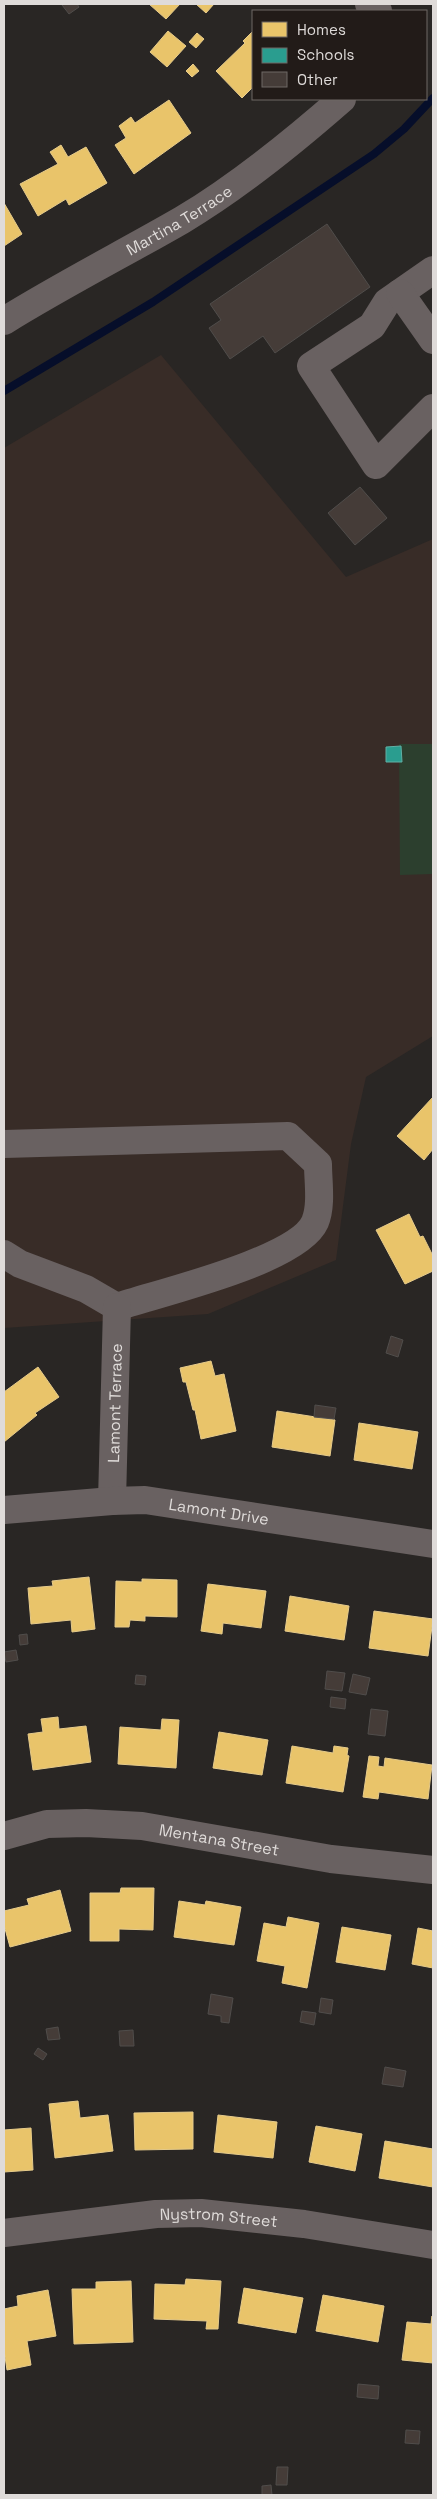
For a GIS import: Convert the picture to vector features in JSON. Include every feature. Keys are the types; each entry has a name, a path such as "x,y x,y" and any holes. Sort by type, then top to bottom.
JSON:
{"street":[{"name":"Martina Terrace","path":"4,321 60,286 183,219 276,153 341,100"},
{"path":"433,270 387,302 372,326 311,366 376,465 433,408"},
{"path":"400,293 433,340"},
{"path":"4,1144 288,1136 318,1164 318,1207 315,1222 299,1239 264,1259 242,1268 117,1307 86,1289 20,1264 4,1254"},
{"name":"Lamont Terrace","path":"112,1500 117,1307"},
{"name":"Lamont Drive","path":"4,1510 112,1500 168,1503 433,1544"},
{"name":"Mentana Street","path":"4,1836 47,1824 86,1823 142,1826 331,1859 433,1870"},
{"name":"Nystrom Street","path":"4,2233 156,2214 201,2213 304,2224 433,2245"}],"shaded area":[{"path":"161,355 346,577 433,539 433,1036 366,1077 351,1144 336,1260 208,1314 4,1328 4,448"}],"green space":[{"path":"399,744 433,744 433,874 400,875"}],"building: Homes":[{"path":"149,4 180,4 166,19"},
{"path":"196,4 214,4 206,13"},
{"path":"168,31 186,46 167,67 150,52"},
{"path":"252,32 252,88 242,98 216,71 245,43 243,41"},
{"path":"197,33 204,39 196,48 189,42"},
{"path":"193,64 199,71 192,77 186,71"},
{"path":"169,100 191,133 134,174 115,145 126,138 119,126 131,117 135,123"},
{"path":"61,145 68,157 86,147 107,183 69,205 66,199 38,216 20,184 58,164 50,152"},
{"path":"4,203 22,234 4,246"},
{"path":"433,1097 433,1149 424,1160 397,1136"},
{"path":"409,1214 420,1237 423,1236 433,1256 433,1271 405,1284 376,1230"},
{"path":"211,1361 215,1376 224,1374 236,1431 201,1439 195,1410 193,1410 186,1382 183,1382 180,1368"},
{"path":"38,1367 59,1397 35,1413 37,1415 4,1442 4,1392"},
{"path":"277,1411 335,1420 330,1456 272,1447"},
{"path":"359,1423 418,1432 412,1469 354,1460"},
{"path":"89,1577 95,1629 72,1632 71,1620 31,1624 28,1588 53,1586 52,1581"},
{"path":"142,1579 177,1580 177,1617 145,1616 145,1621 130,1620 129,1627 115,1627 116,1581 142,1582"},
{"path":"208,1584 266,1591 261,1628 223,1623 222,1634 201,1631"},
{"path":"290,1596 349,1606 344,1640 285,1631"},
{"path":"374,1611 433,1619 428,1656 369,1648"},
{"path":"58,1717 59,1729 86,1726 91,1762 33,1770 28,1734 43,1732 41,1719"},
{"path":"162,1719 179,1720 176,1768 118,1764 120,1727 161,1730"},
{"path":"219,1732 268,1740 262,1775 213,1768"},
{"path":"292,1746 333,1753 334,1746 348,1748 347,1755 349,1756 343,1792 286,1783"},
{"path":"369,1756 379,1757 378,1766 384,1767 385,1758 432,1765 428,1799 379,1792 378,1799 363,1797"},
{"path":"121,1888 154,1888 153,1930 119,1929 119,1941 90,1941 90,1893 120,1893"},
{"path":"60,1890 71,1931 10,1947 4,1925 4,1911 29,1905 27,1899"},
{"path":"179,1901 205,1905 206,1901 241,1907 234,1945 174,1937"},
{"path":"288,1917 319,1923 307,1988 282,1983 285,1966 257,1961 264,1923 286,1927"},
{"path":"342,1927 391,1935 385,1970 336,1962"},
{"path":"418,1928 433,1931 433,1968 412,1964"},
{"path":"78,2101 80,2118 108,2115 113,2151 55,2158 49,2104"},
{"path":"193,2112 193,2149 135,2150 134,2113"},
{"path":"218,2115 277,2122 273,2158 214,2152"},
{"path":"316,2126 362,2134 355,2171 309,2162"},
{"path":"31,2128 33,2170 4,2172 4,2130"},
{"path":"385,2141 433,2149 433,2187 379,2178"},
{"path":"186,2279 221,2281 218,2329 206,2329 207,2321 154,2319 155,2284 185,2285"},
{"path":"131,2281 133,2342 74,2344 72,2289 96,2289 96,2282"},
{"path":"244,2288 303,2298 296,2333 238,2323"},
{"path":"48,2290 56,2336 27,2341 31,2365 7,2370 4,2350 4,2309 18,2306 17,2296"},
{"path":"323,2295 384,2306 378,2342 316,2331"},
{"path":"432,2316 433,2363 402,2360 407,2322 431,2324"}],"building: Schools":[{"path":"401,746 402,762 386,762 386,747"}],"building: Other":[{"path":"77,4 79,7 69,14 62,5"},
{"path":"327,224 370,287 275,353 263,336 230,359 209,328 221,320 210,304"},
{"path":"360,487 387,518 355,545 328,513"},
{"path":"391,1336 403,1340 398,1357 386,1353"},
{"path":"315,1405 336,1408 334,1419 314,1417"},
{"path":"27,1634 28,1644 20,1645 19,1635"},
{"path":"16,1650 18,1660 6,1662 4,1652"},
{"path":"327,1671 345,1673 342,1691 325,1689"},
{"path":"353,1674 370,1678 366,1695 349,1692"},
{"path":"136,1675 146,1676 145,1685 135,1684"},
{"path":"331,1697 346,1699 345,1709 330,1707"},
{"path":"371,1709 388,1711 385,1736 368,1734"},
{"path":"211,1994 233,1998 229,2023 221,2022 221,2016 208,2014"},
{"path":"321,1998 333,2000 331,2014 319,2012"},
{"path":"302,2011 316,2013 314,2025 300,2022"},
{"path":"58,2027 60,2039 48,2040 46,2029"},
{"path":"133,2030 134,2046 120,2046 119,2031"},
{"path":"38,2048 47,2054 43,2060 34,2054"},
{"path":"385,2067 406,2071 403,2087 382,2084"},
{"path":"358,2384 379,2386 378,2399 357,2397"},
{"path":"406,2430 420,2431 419,2444 405,2443"},
{"path":"277,2467 288,2467 287,2485 276,2485"},
{"path":"271,2485 272,2495 262,2495 262,2486"}],"waterway":[{"path":"4,391 153,302 374,154 404,129 433,98"}]}
